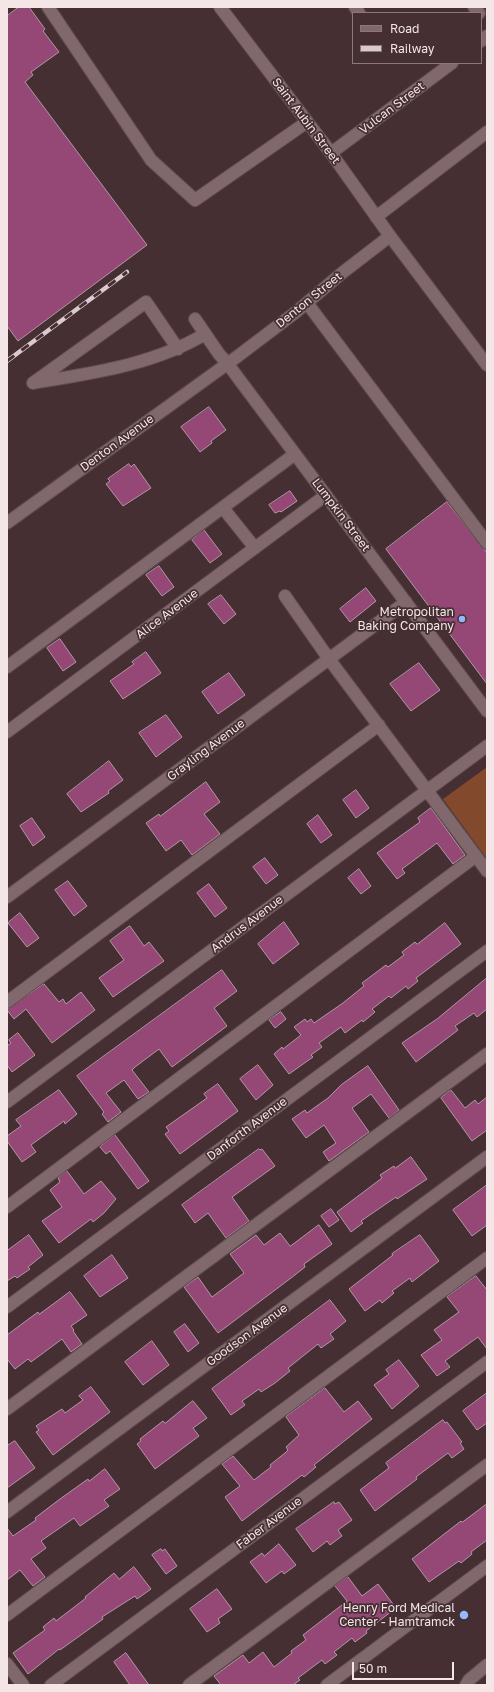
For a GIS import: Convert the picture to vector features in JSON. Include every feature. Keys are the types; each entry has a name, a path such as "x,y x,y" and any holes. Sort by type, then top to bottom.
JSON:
{"street":[{"path":"48,7 151,160 195,200 307,122"},
{"name":"Saint Aubin Street","path":"220,7 331,153 376,217 487,365"},
{"name":"Vulcan Street","path":"331,153 451,64"},
{"path":"376,217 487,132"},
{"name":"Denton Street","path":"227,362 307,303 342,273 390,236"},
{"path":"178,349 146,302 33,383 114,369 178,349 205,334"},
{"path":"307,303 487,543"},
{"name":"Lumpkin Street","path":"195,319 219,354 227,362 487,711"},
{"name":"Denton Avenue","path":"7,523 227,362"},
{"path":"7,667 295,454"},
{"name":"Alice Avenue","path":"7,732 326,495"},
{"path":"223,508 255,548"},
{"path":"285,596 329,659 487,871"},
{"name":"Grayling Avenue","path":"7,897 406,602"},
{"path":"7,1002 379,725"},
{"name":"Andrus Avenue","path":"7,1102 487,746"},
{"path":"7,1207 476,856"},
{"name":"Danforth Avenue","path":"7,1308 487,952"},
{"path":"7,1409 487,1054"},
{"name":"Goodson Avenue","path":"7,1512 487,1157"},
{"path":"7,1615 487,1258"},
{"name":"Faber Avenue","path":"51,1685 487,1362"},
{"path":"189,1685 487,1465"},
{"path":"327,1685 487,1566"},
{"path":"7,1664 23,1685"},
{"path":"466,1685 469,1680 487,1665"}],"shaded area":[{"path":"487,767 487,859 443,799"}],"building":[{"path":"19,7 29,7 45,29 43,31 59,52 31,72 33,75 25,82 147,245 18,341 7,326 7,16"},
{"path":"209,407 226,430 211,441 212,443 200,452 181,427"},
{"path":"129,464 131,467 134,464 151,488 123,506 106,484 110,481 108,479"},
{"path":"290,491 297,501 281,512 275,513 269,505"},
{"name":"Metropolitan Baking Company","path":"447,502 487,553 487,684 386,549"},
{"path":"204,530 222,554 210,563 192,540"},
{"path":"159,566 174,587 162,596 146,575"},
{"path":"366,588 376,601 350,622 340,609"},
{"path":"221,595 236,614 224,624 208,604"},
{"path":"60,639 76,662 63,671 47,648"},
{"path":"146,652 161,673 123,699 110,681 134,664 132,662"},
{"path":"419,663 440,690 411,711 390,684"},
{"path":"229,673 245,695 218,714 202,692"},
{"path":"166,715 182,737 156,757 139,733"},
{"path":"109,761 123,780 108,791 109,793 81,812 67,794"},
{"path":"206,782 220,802 204,814 220,834 192,855 181,840 166,851 146,823 159,814 160,816"},
{"path":"356,790 369,808 356,818 343,800"},
{"path":"431,808 465,855 453,864 437,843 402,869 405,873 397,879 377,853 420,822 418,818"},
{"path":"318,815 332,835 321,843 307,824"},
{"path":"32,818 45,837 33,846 20,826"},
{"path":"265,858 278,875 266,884 253,867"},
{"path":"359,869 371,886 361,894 348,878"},
{"path":"68,881 87,906 74,916 55,890"},
{"path":"209,884 227,908 215,917 197,893"},
{"path":"20,913 39,938 27,947 8,923"},
{"path":"284,922 299,944 273,964 258,944"},
{"path":"445,923 461,944 416,978 418,981 408,989 406,986 391,998 389,996 372,1009 375,1012 363,1022 362,1020 345,1033 341,1027 319,1043 322,1047 311,1055 313,1057 289,1074 274,1054 301,1035 294,1027 305,1019 307,1022 311,1019 314,1023 364,986 362,983 386,965 388,967 404,955 402,952 415,942 417,944"},
{"path":"130,926 144,946 149,942 164,961 113,997 99,978 124,960 110,941"},
{"path":"222,970 237,991 214,1008 227,1026 172,1067 159,1049 135,1067 132,1070 149,1092 138,1099 124,1080 106,1093 121,1112 108,1122 102,1114 104,1112 77,1076"},
{"path":"487,978 487,1009 477,1017 474,1013 455,1026 458,1030 416,1062 402,1043 437,1019"},
{"path":"44,984 59,1002 63,999 66,1004 81,992 95,1010 52,1043 26,1009 14,1019 7,1010"},
{"path":"281,1012 286,1019 275,1028 269,1020"},
{"path":"18,1033 35,1055 12,1072 7,1065 7,1046 11,1043 9,1040"},
{"path":"258,1065 273,1085 256,1100 240,1079"},
{"path":"368,1066 399,1110 389,1118 371,1094 352,1108 369,1132 329,1161 323,1152 336,1143 324,1125 306,1138 292,1119 305,1110 307,1113 328,1098 341,1085"},
{"path":"218,1084 238,1111 180,1154 165,1134 169,1131 166,1127 207,1098 204,1094"},
{"path":"59,1090 77,1114 65,1124 64,1121 31,1145 36,1152 22,1162 7,1141 7,1136 21,1126 16,1120"},
{"path":"451,1090 465,1108 475,1100 478,1104 487,1097 487,1130 472,1141 441,1098"},
{"path":"115,1135 149,1181 138,1189 110,1151 106,1154 100,1147"},
{"path":"259,1149 262,1149 275,1166 232,1197 249,1221 226,1238 208,1213 195,1223 182,1205"},
{"path":"411,1157 427,1179 397,1199 396,1197 361,1221 363,1223 351,1232 337,1212 382,1178 380,1175 394,1166 395,1168"},
{"path":"67,1171 84,1194 101,1181 116,1199 104,1213 93,1222 91,1219 59,1243 42,1221 62,1207 50,1190 60,1182 58,1178"},
{"path":"487,1185 487,1225 472,1236 453,1210"},
{"path":"331,1209 339,1220 329,1227 321,1216"},
{"path":"319,1225 332,1244 304,1264 305,1267 291,1278 218,1333 184,1287 198,1277 212,1297 244,1273 230,1254 256,1235 264,1245 280,1233 290,1246"},
{"path":"29,1235 43,1255 28,1267 30,1269 17,1278 15,1276 7,1281 7,1251"},
{"path":"420,1235 439,1261 412,1282 410,1278 392,1291 394,1293 382,1303 380,1300 365,1311 349,1289 393,1255 392,1254"},
{"path":"112,1255 128,1278 100,1297 84,1276"},
{"path":"476,1276 487,1290 487,1349 478,1337 445,1361 450,1367 437,1376 421,1355 442,1340 434,1330 459,1312 447,1297"},
{"path":"70,1292 87,1315 71,1326 82,1344 71,1352 62,1339 31,1362 28,1359 15,1369 7,1359 7,1335 38,1312 39,1314"},
{"path":"330,1300 346,1321 330,1334 334,1339 321,1348 318,1344 288,1368 290,1371 275,1383 261,1392 259,1389 242,1401 245,1405 231,1415 212,1389"},
{"path":"185,1324 199,1343 188,1352 174,1332"},
{"path":"152,1341 169,1365 143,1385 125,1362"},
{"path":"399,1360 419,1386 392,1409 374,1385 389,1374 386,1370"},
{"path":"91,1387 110,1412 53,1455 36,1432 39,1430 36,1426 62,1409 65,1413 83,1400 79,1396"},
{"path":"325,1388 344,1412 358,1401 372,1419 314,1465 316,1467 304,1477 302,1475 242,1521 225,1497 240,1486 222,1464 233,1456 254,1480 271,1467 270,1465 288,1450 286,1447 299,1435 286,1417"},
{"path":"487,1393 487,1423 477,1430 463,1411"},
{"path":"193,1401 207,1418 193,1428 199,1436 155,1469 137,1444 141,1441 140,1439 163,1421 165,1423"},
{"path":"443,1420 445,1423 447,1422 462,1442 460,1443 464,1449 452,1458 448,1453 375,1511 360,1490 389,1468 386,1463"},
{"path":"15,1441 35,1468 7,1488 7,1446"},
{"path":"105,1469 120,1489 104,1500 109,1506 80,1526 74,1518 41,1541 46,1548 31,1559 45,1577 33,1586 20,1570 7,1580 7,1528 13,1536 36,1520 35,1518 60,1499"},
{"path":"334,1502 335,1504 339,1502 352,1520 338,1530 342,1536 330,1545 327,1541 313,1552 296,1529"},
{"path":"487,1504 487,1540 471,1552 472,1554 461,1563 459,1561 429,1582 412,1559 461,1521 462,1522"},
{"path":"279,1544 296,1565 284,1574 282,1571 266,1583 250,1562 262,1553 264,1556"},
{"path":"161,1549 162,1551 165,1549 177,1566 166,1574 152,1555"},
{"path":"134,1567 151,1589 137,1599 135,1596 102,1617 103,1619 60,1650 59,1649 28,1674 13,1653 45,1630 43,1627 54,1618 56,1621 86,1598 85,1597 114,1573 119,1579"},
{"path":"348,1577 362,1596 378,1584 396,1608 366,1631 367,1633 355,1642 352,1638 334,1652 337,1655 325,1664 322,1660 298,1678 300,1680 293,1685 221,1685 214,1676 243,1655 249,1663 263,1652 274,1667 292,1653 291,1651 306,1640 303,1635 347,1601 335,1586"},
{"path":"217,1589 232,1609 218,1619 220,1623 207,1632 190,1609"},
{"path":"126,1653 149,1685 130,1685 114,1662"}],"railway":[{"path":"7,361 127,272"}],"place":[{"name":"Metropolitan Baking Company","path":"462,619"},
{"name":"Henry Ford Medical Center - Hamtramck","path":"464,1615"}]}
